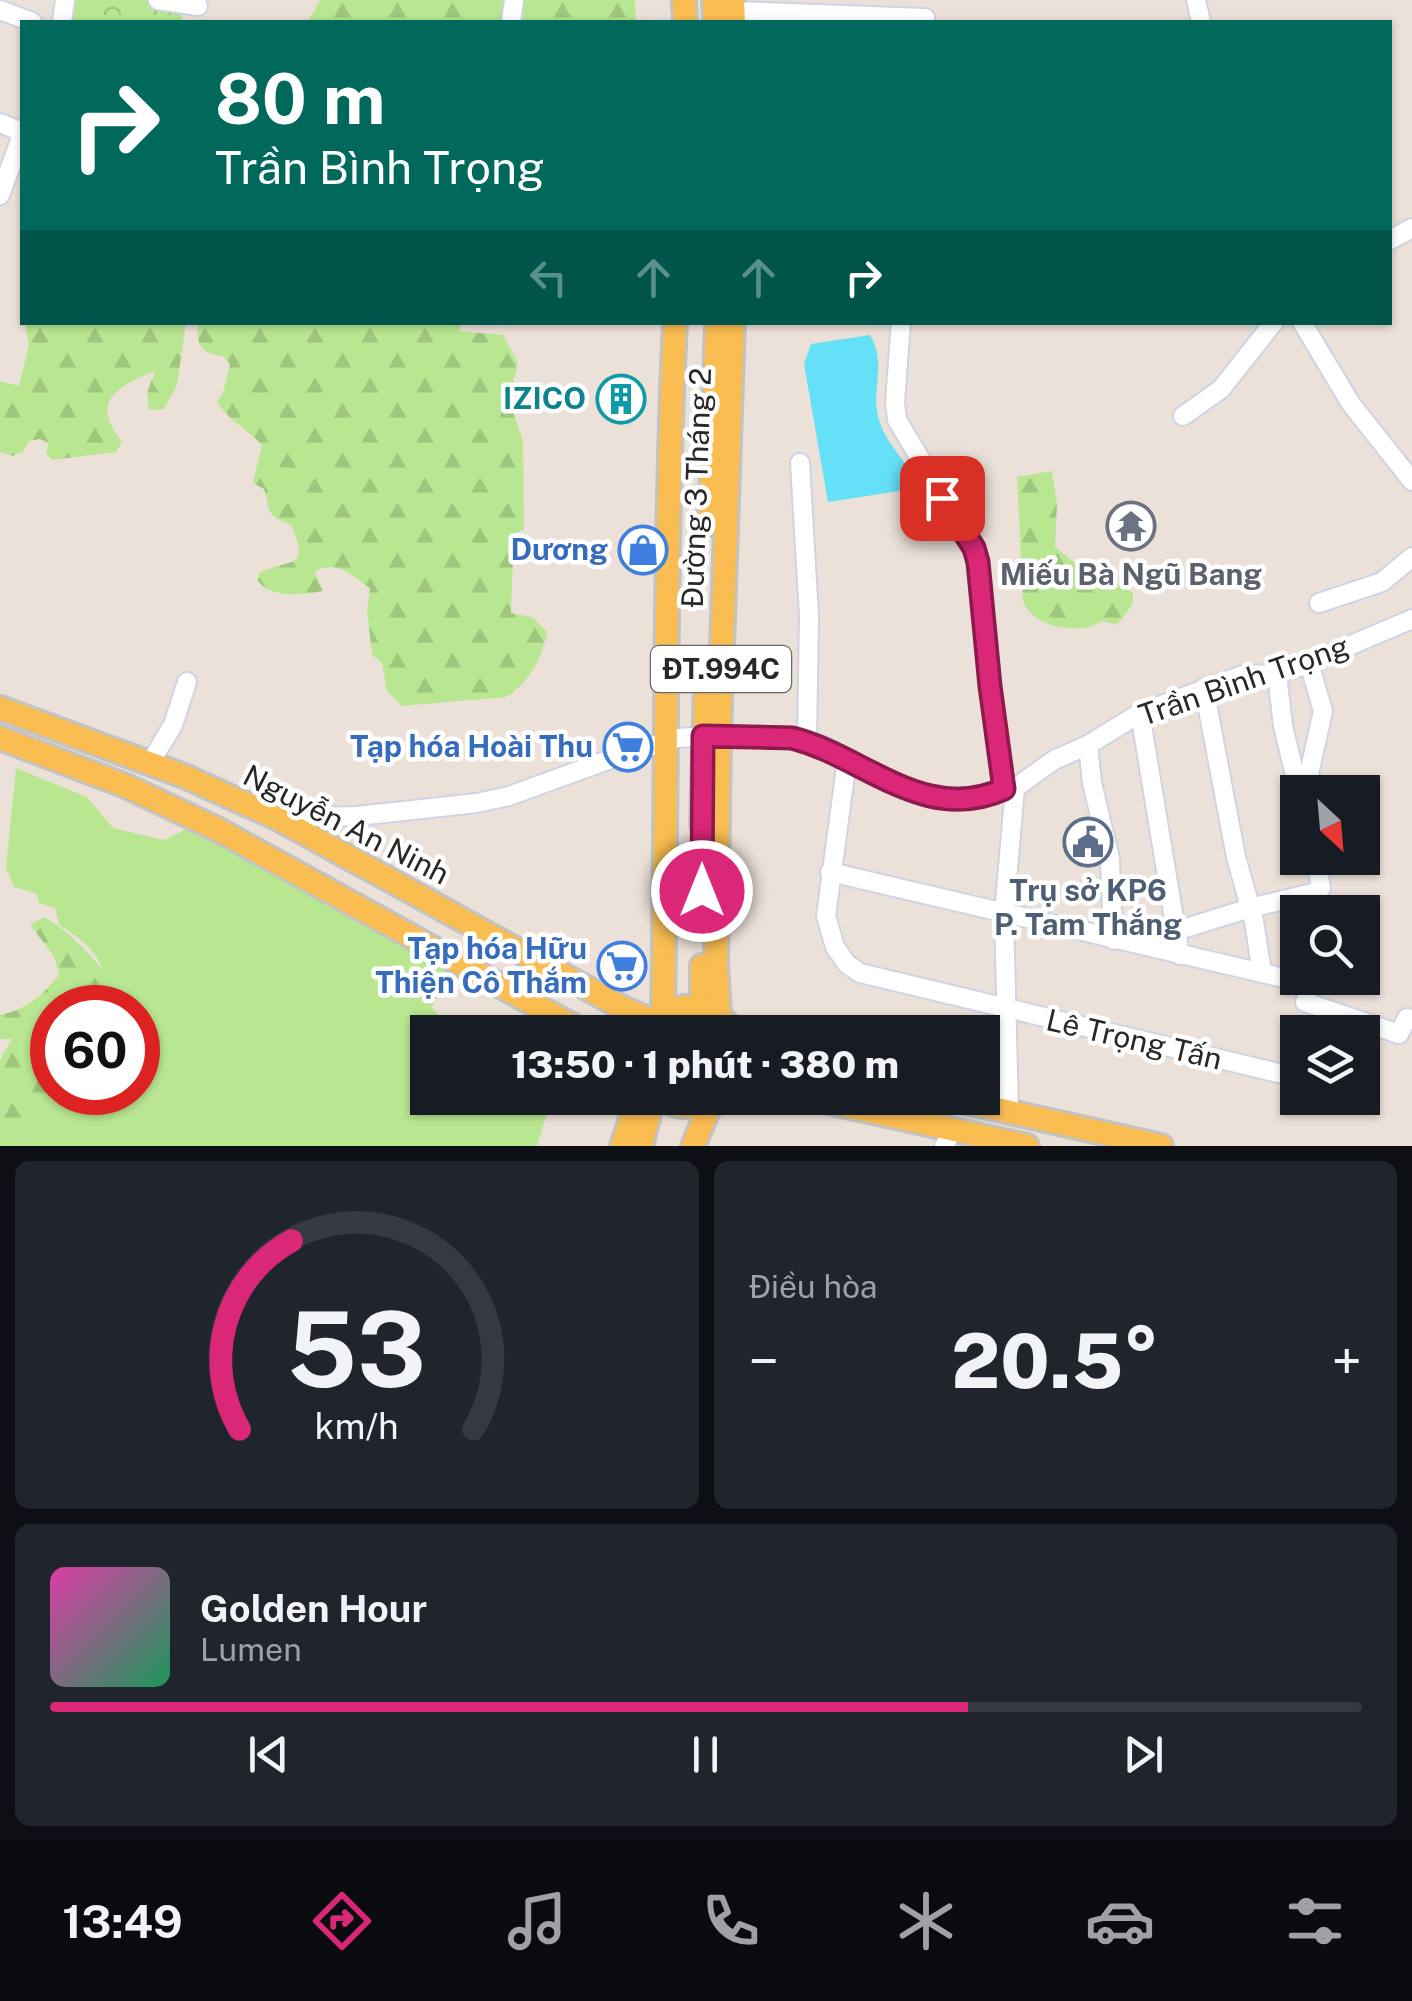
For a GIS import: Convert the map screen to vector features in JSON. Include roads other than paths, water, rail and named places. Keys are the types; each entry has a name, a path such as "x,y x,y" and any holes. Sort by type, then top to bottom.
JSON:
{"main road":[{"name":"Đường 3 Tháng 2","path":"672,740 666,534 676,325"},
{"name":"Đường 3 Tháng 2","path":"658,1015 686,325"},
{"name":"Đường 3 Tháng 2","path":"717,325 710,465 710,613 718,1015"},
{"name":"Đường 3 Tháng 2","path":"711,736 732,325"},
{"name":"Nguyễn An Ninh","path":"0,708 150,763 277,818 622,1008 645,1015"},
{"name":"Nguyễn An Ninh","path":"0,738 126,786 219,830 553,1015"},
{"path":"219,830 231,799"},
{"path":"252,848 277,818"},
{"path":"1000,1111 1161,1146"},
{"path":"622,1146 632,1115"},
{"path":"642,1146 648,1115"},
{"path":"680,1146 700,1115"},
{"path":"693,1146 704,1115"},
{"path":"867,1115 948,1139 1027,1146"}],"street":[{"path":"158,0 196,10"},
{"path":"0,10 27,20"},
{"path":"726,11 925,13"},
{"path":"0,195 20,140"},
{"path":"901,325 897,420 974,548 1010,789 1004,912 1009,1113"},
{"path":"1183,416 1221,388 1272,325"},
{"path":"1304,325 1352,404 1412,481"},
{"path":"800,463 808,616 807,742"},
{"path":"1320,603 1382,582 1412,557"},
{"name":"Trần Bình Trọng","path":"277,818 357,816 477,803 509,796 672,740 711,736 792,738 824,746 916,793 987,796 1010,789 1140,713 1243,675 1277,674 1309,663 1412,619"},
{"path":"1306,775 1323,711 1309,663"},
{"path":"1277,674 1283,726 1297,775"},
{"path":"150,763 173,726 186,682"},
{"path":"1204,688 1262,974"},
{"path":"1140,713 1180,955"},
{"path":"1088,745 1092,783 1110,858 1114,940"},
{"name":"Lê Trọng Tấn","path":"847,760 826,916 835,946 847,964 860,973 1006,1010 1278,1073"},
{"path":"830,872 1292,980 1306,997 1399,1034 1407,1018 1412,1020"},
{"path":"1176,931 1321,888 1319,875"}],"water":[{"path":"870,335 878,357 876,400 880,423 914,480 906,490 828,502 804,364 811,344"}],"place":[{"name":"IZICO","path":"621,399"},
{"name":"Miếu Bà Ngũ Bang","path":"1131,526"},
{"name":"Dương","path":"643,550"},
{"name":"Tạp hóa Hoài Thu","path":"628,747"},
{"name":"Trụ sở KP6 P. Tam Thắng","path":"1088,842"},
{"name":"Tạp hóa Hữu Thiện Cô Thắm","path":"622,966"}]}
